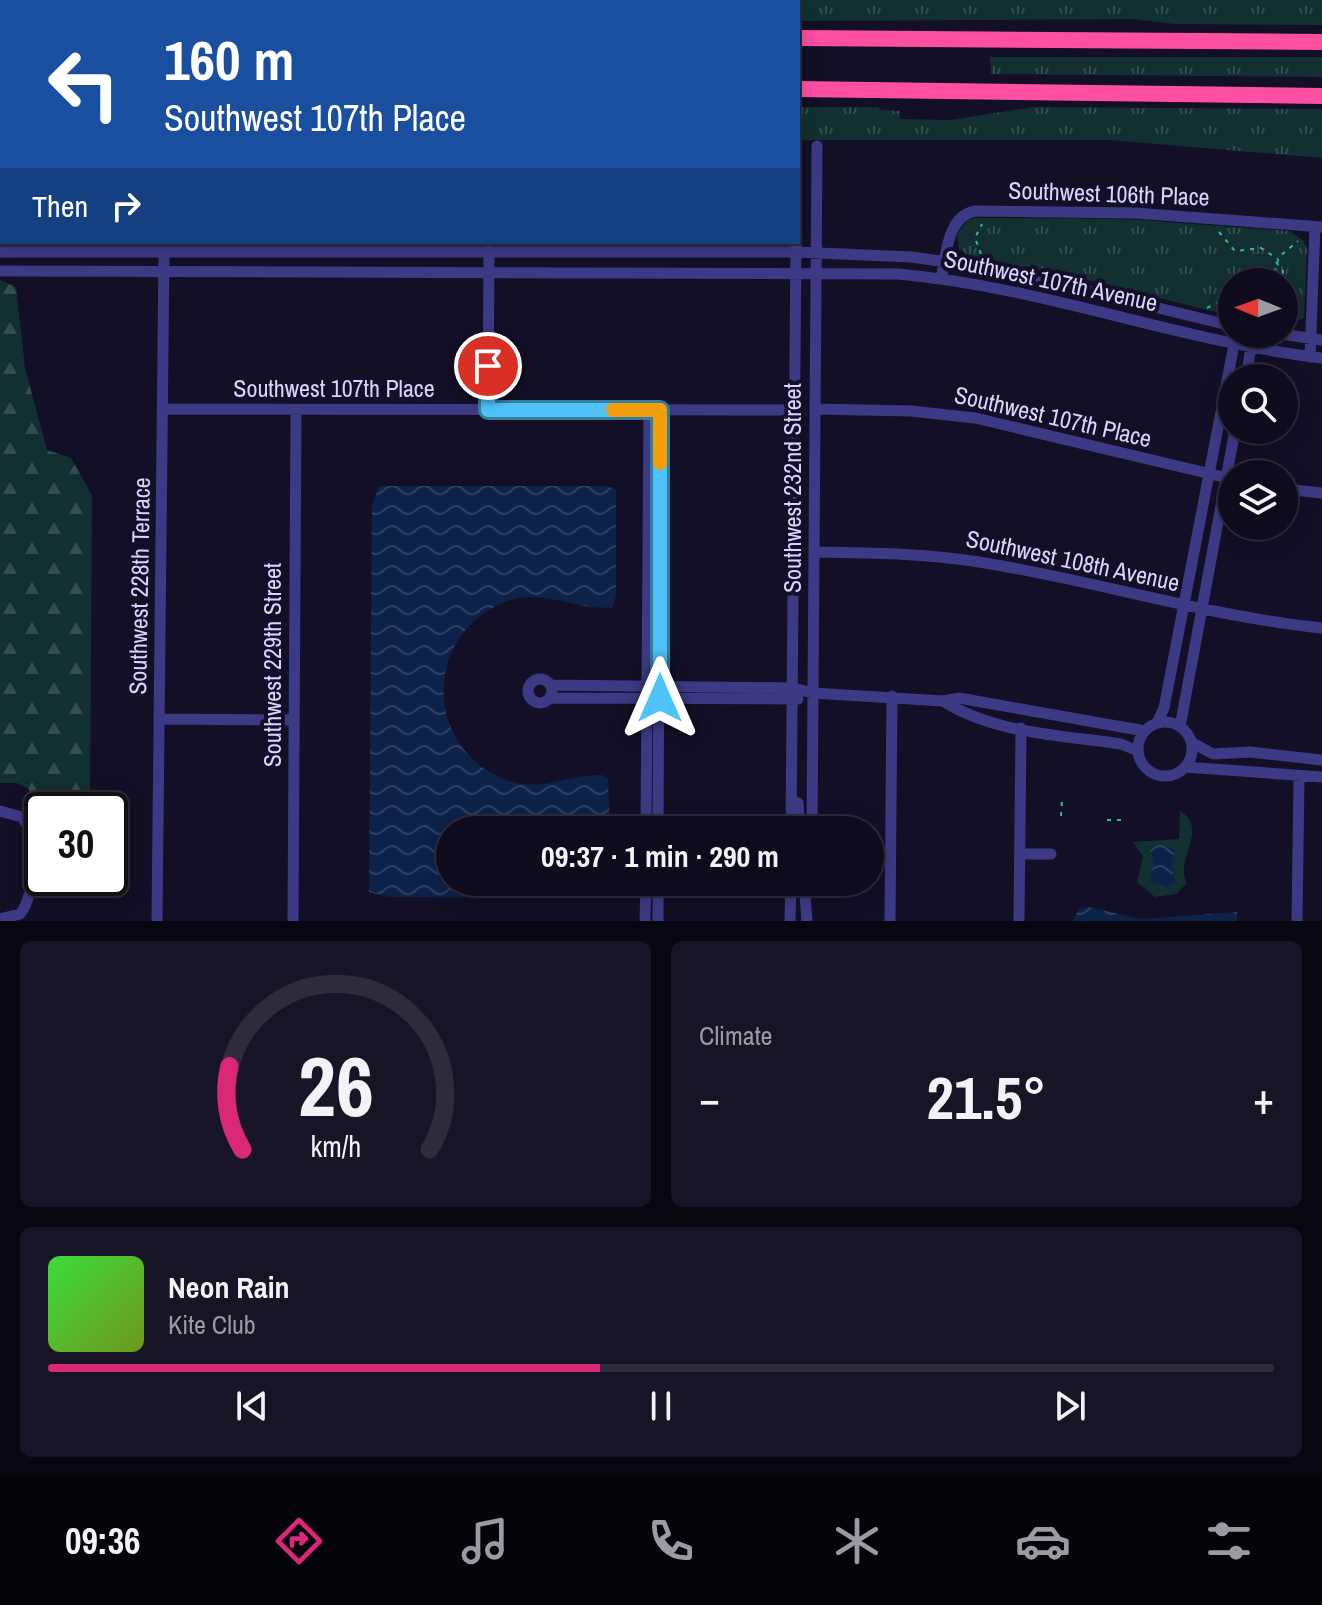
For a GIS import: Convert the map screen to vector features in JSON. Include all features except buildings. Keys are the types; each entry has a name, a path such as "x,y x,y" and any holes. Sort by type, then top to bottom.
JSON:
{"highway":[{"path":"800,38 1322,42"},
{"path":"800,89 1322,96"}],"street":[{"name":"Southwest 232nd Street","path":"812,816 817,146"},
{"name":"Southwest 106th Place","path":"941,278 955,224 964,215 975,211 1135,213 1318,227"},
{"path":"1316,358 1318,227"},
{"name":"Southwest 107th Avenue","path":"0,252 82,247 164,252 796,247 817,252 945,261 1053,280 1218,323"},
{"name":"Southwest 232nd Street","path":"791,816 796,247"},
{"path":"488,410 489,251"},
{"name":"Southwest 228th Terrace","path":"157,921 164,252"},
{"name":"Southwest 107th Avenue","path":"0,271 876,273 941,278 1041,296 1218,335"},
{"path":"1138,751 1145,731 1157,723 1164,708 1233,348"},
{"name":"Southwest 107th Avenue","path":"1257,348 1316,358"},
{"name":"Southwest 107th Place","path":"163,409 794,410"},
{"name":"Southwest 107th Place","path":"815,409 922,412 975,418 1218,477"},
{"name":"Southwest 229th Street","path":"293,921 296,410"},
{"path":"655,410 654,692 658,816"},
{"path":"1298,490 1322,493"},
{"path":"1180,727 1200,609 1218,528"},
{"name":"Southwest 108th Avenue","path":"814,552 906,554 967,560 1183,606 1322,628"},
{"path":"551,692 793,688 813,693 943,701 959,698 1145,731"},
{"path":"654,692 793,701 813,693"},
{"path":"647,816 654,692"},
{"path":"890,921 892,696"},
{"path":"943,701 973,716 1021,728 1121,744 1138,751 1146,768 1156,775 1169,776 1185,767 1322,777"},
{"path":"160,719 293,720"},
{"path":"1157,723 1180,727 1191,742 1213,754 1250,752 1322,760"},
{"path":"1019,921 1021,728"},
{"path":"793,729 799,816"},
{"path":"1185,767 1191,755 1191,742"},
{"path":"1297,921 1299,776"},
{"path":"0,811 14,812 26,821 31,836 30,895 24,910 11,918 0,919"},
{"path":"1020,854 1051,854"},
{"path":"645,921 646,896"},
{"path":"658,896 658,921"},
{"path":"790,921 791,896"},
{"path":"806,896 809,921"},
{"path":"809,921 811,896"}],"path":[{"path":"981,255 975,238 982,224"},
{"path":"1219,232 1235,251 1261,248 1277,260 1281,268"},
{"path":"1275,268 1287,247 1298,241"},
{"path":"1206,309 1218,303"},
{"path":"1061,816 1062,800"},
{"path":"1107,820 1125,820"}],"green space":[{"path":"800,0 1322,0 1322,25 1175,24 1132,19 800,21"},
{"path":"990,57 1322,57 1322,77 991,74"},
{"path":"800,107 879,107 880,110 900,111 900,119 950,120 1034,107 1322,109 1322,158 1111,140 800,140"},
{"path":"975,218 1126,219 1289,231 1304,241 1307,250 1304,318 1298,321 1298,268 1218,268 1218,313 1071,276 970,257 959,249 957,234 967,221"},
{"path":"0,280 16,287 25,368 47,450 71,458 92,495 90,792 30,792 17,783 0,783"},
{"path":"1180,811 1192,827 1184,874 1187,883 1176,894 1155,897 1137,882 1143,857 1133,842 1179,839"}],"water":[{"path":"379,486 606,486 616,489 616,596 612,607 599,608 537,597 511,600 482,615 461,636 448,661 444,688 447,716 459,742 478,764 506,780 531,785 602,775 608,779 609,816 436,816 436,896 593,896 388,897 369,892 372,506"},
{"path":"1161,844 1175,850 1171,866 1175,882 1167,887 1150,882 1154,863 1150,849"},
{"path":"1089,907 1141,919 1237,912 1237,921 1073,921 1079,909"}],"slow traffic":[{"path":"613,410 660,410 660,463"}],"route":[{"path":"488,366 488,410 660,410 660,698"}]}
